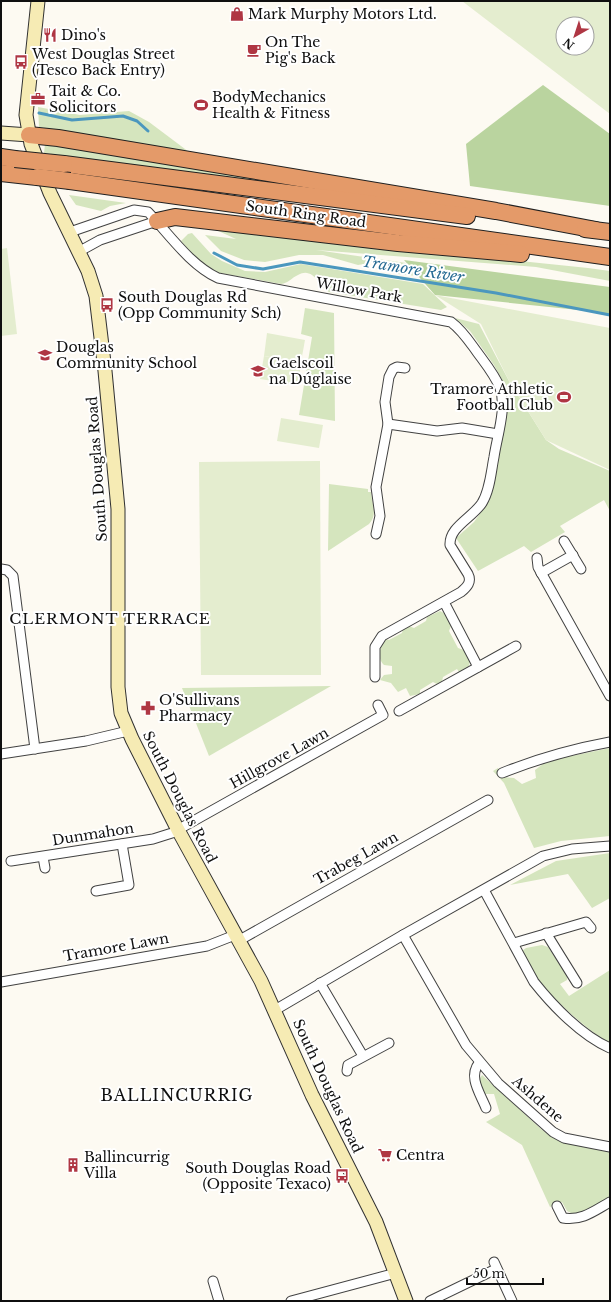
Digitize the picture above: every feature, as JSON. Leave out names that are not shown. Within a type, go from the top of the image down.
[{"type":"highway","points":[[29,135],[58,138],[496,211],[603,231]]},
{"type":"highway","name":"South Ring Road","points":[[8,158],[444,214],[603,231]]},
{"type":"highway","name":"South Ring Road","points":[[1,173],[70,181],[610,258]]},
{"type":"highway","points":[[1,180],[28,177]]},
{"type":"highway","points":[[157,221],[176,217],[302,233],[483,252],[610,258]]},
{"type":"main road","name":"South Douglas Road","points":[[38,1],[26,108],[29,135],[50,193],[80,251],[94,289],[107,388],[118,509],[118,693],[121,713],[128,731],[178,830],[275,1010],[312,1095],[376,1222],[406,1301]]},
{"type":"main road","points":[[1,133],[29,135]]},
{"type":"street","name":"Willow Park","points":[[70,232],[134,210],[148,212],[193,260],[206,272],[218,278],[452,322],[463,333],[484,360],[500,389],[502,406],[498,434],[485,497],[474,514],[453,531],[450,536],[450,545],[470,578],[465,589],[444,602]]},
{"type":"street","points":[[80,251],[100,240],[157,221]]},
{"type":"street","points":[[376,534],[380,516],[376,486],[388,424],[385,402],[389,377],[393,369],[397,367],[405,368]]},
{"type":"street","points":[[388,424],[436,431],[462,428],[498,434]]},
{"type":"street","points":[[564,541],[581,569]]},
{"type":"street","points":[[542,573],[573,555]]},
{"type":"street","points":[[537,558],[538,567],[610,696]]},
{"type":"street","points":[[2,569],[13,576],[35,749]]},
{"type":"street","points":[[375,677],[375,647],[382,636],[444,602],[478,667]]},
{"type":"street","points":[[399,711],[516,646]]},
{"type":"street","name":"Hillgrove Lawn","points":[[178,830],[383,715],[378,705]]},
{"type":"street","points":[[1,754],[86,741],[128,731]]},
{"type":"street","points":[[502,774],[540,758],[571,749],[610,742]]},
{"type":"street","name":"Trabeg Lawn","points":[[236,938],[488,800]]},
{"type":"street","name":"Dunmahon","points":[[11,861],[122,844],[153,838],[178,830]]},
{"type":"street","points":[[96,891],[129,885],[122,844]]},
{"type":"street","points":[[275,1010],[403,935],[543,856],[572,849],[610,846]]},
{"type":"street","points":[[42,857],[45,868]]},
{"type":"street","points":[[484,890],[534,982],[552,1003],[596,1040],[610,1048]]},
{"type":"street","points":[[514,943],[586,922],[591,928]]},
{"type":"street","points":[[546,933],[578,983]]},
{"type":"street","name":"Ashdene","points":[[403,935],[465,1044],[479,1063],[502,1087],[553,1132],[564,1138],[610,1147]]},
{"type":"street","name":"Tramore Lawn","points":[[1,982],[207,946],[236,938]]},
{"type":"street","points":[[320,983],[363,1056]]},
{"type":"street","points":[[347,1071],[348,1065],[389,1043]]},
{"type":"street","points":[[479,1063],[474,1072],[474,1078],[486,1108]]},
{"type":"street","points":[[557,1206],[563,1218],[578,1219],[610,1202]]},
{"type":"street","points":[[430,1301],[495,1265],[512,1301]]},
{"type":"street","points":[[290,1301],[321,1297],[396,1273]]},
{"type":"street","points":[[213,1281],[218,1301]]},
{"type":"green space","points":[[462,1],[610,1],[610,114]]},
{"type":"green space","points":[[543,85],[610,134],[610,206],[470,186],[466,144]]},
{"type":"green space","points":[[38,107],[80,115],[129,111],[149,122],[189,152],[39,127]]},
{"type":"green space","points":[[45,144],[399,200],[44,153]]},
{"type":"green space","points":[[69,195],[126,203],[110,206],[101,211],[76,205]]},
{"type":"green space","points":[[214,229],[588,268],[610,271],[610,281],[536,267],[316,250],[406,263],[418,276],[398,274],[386,263],[375,262],[358,265],[323,255],[299,255],[265,262],[244,260],[221,251],[205,235],[236,239]]},
{"type":"green space","points":[[192,233],[211,254],[222,261],[245,271],[265,272],[301,264],[423,284],[447,307],[441,310],[329,292],[312,275],[308,273],[298,275],[286,283],[281,284],[215,272],[196,258],[181,241],[188,234]]},
{"type":"green space","points":[[7,248],[17,334],[1,336],[1,249]]},
{"type":"green space","points":[[404,260],[610,287],[610,315],[588,311],[435,295]]},
{"type":"green space","name":"Tramore Athletic Football Club","points":[[435,295],[610,328],[610,470],[546,440],[509,381],[481,324]]},
{"type":"green space","points":[[305,308],[334,313],[335,421],[299,415],[312,337],[301,334]]},
{"type":"green space","points":[[455,318],[479,324],[509,381],[546,440],[559,449],[610,471],[610,511],[604,500],[560,526],[565,532],[531,552],[524,546],[478,571],[456,538],[474,522],[489,501],[494,482],[508,404],[506,387],[494,365],[470,331]]},
{"type":"green space","points":[[267,333],[305,340],[301,362],[264,356]]},
{"type":"green space","points":[[264,356],[301,363],[298,385],[260,379]]},
{"type":"green space","points":[[281,418],[323,425],[319,448],[277,441]]},
{"type":"green space","points":[[320,461],[321,675],[201,675],[199,462]]},
{"type":"green space","points":[[329,484],[368,489],[368,492],[371,492],[374,513],[372,521],[369,524],[328,551]]},
{"type":"green space","points":[[440,611],[444,613],[451,626],[449,631],[458,648],[464,650],[470,661],[469,666],[459,672],[457,669],[443,677],[442,681],[437,684],[433,682],[420,690],[420,694],[410,696],[406,688],[398,692],[391,683],[380,680],[384,675],[392,674],[392,666],[384,665],[380,659],[381,648],[386,639],[389,640],[402,633],[403,629],[409,626],[414,628],[426,621],[427,617]]},
{"type":"green space","points":[[331,686],[209,756],[182,688]]},
{"type":"green space","points":[[610,748],[610,836],[561,841],[534,848],[504,783],[493,771],[498,768],[503,777],[514,778],[522,784],[536,778],[535,770],[547,761]]},
{"type":"green space","points":[[610,853],[610,898],[592,908],[568,874],[510,885],[556,861]]},
{"type":"green space","points":[[542,945],[548,947],[567,976],[567,980],[560,984],[569,996],[610,970],[610,1043],[587,1028],[573,1016],[546,989],[535,975],[526,962],[522,951],[526,948]]},
{"type":"green space","points":[[482,1075],[541,1129],[555,1139],[610,1152],[610,1197],[583,1212],[573,1214],[567,1211],[562,1202],[550,1207],[522,1145],[486,1122],[500,1114],[494,1094],[484,1094],[479,1080]]},
{"type":"waterway","name":"Tramore River","points":[[39,113],[72,120],[123,116],[137,121],[148,131]]},
{"type":"waterway","name":"Tramore River","points":[[214,253],[237,265],[263,269],[300,262],[496,293],[610,315]]},
{"type":"place","name":"Mark Murphy Motors Ltd.","points":[[237,14]]},
{"type":"place","name":"Dino's","points":[[50,35]]},
{"type":"place","name":"On The Pig's Back","points":[[254,50]]},
{"type":"place","name":"West Douglas Street (Tesco Back Entry)","points":[[21,62]]},
{"type":"place","name":"Tait & Co. Solicitors","points":[[38,99]]},
{"type":"place","name":"BodyMechanics Health & Fitness","points":[[201,105]]},
{"type":"place","name":"South Douglas Rd (Opp Community Sch)","points":[[107,305]]},
{"type":"place","name":"Douglas Community School","points":[[45,355]]},
{"type":"place","name":"Gaelscoil na Dúglaise","points":[[258,371]]},
{"type":"place","name":"Tramore Athletic Football Club","points":[[564,397]]},
{"type":"place","name":"O'Sullivans Pharmacy","points":[[148,708]]},
{"type":"place","name":"Centra","points":[[385,1155]]},
{"type":"place","name":"Ballincurrig Villa","points":[[73,1165]]},
{"type":"place","name":"South Douglas Road (Opposite Texaco)","points":[[342,1176]]},
{"type":"district","name":"CLERMONT TERRACE","points":[[110,618]]},
{"type":"district","name":"BALLINCURRIG","points":[[177,1095]]}]
